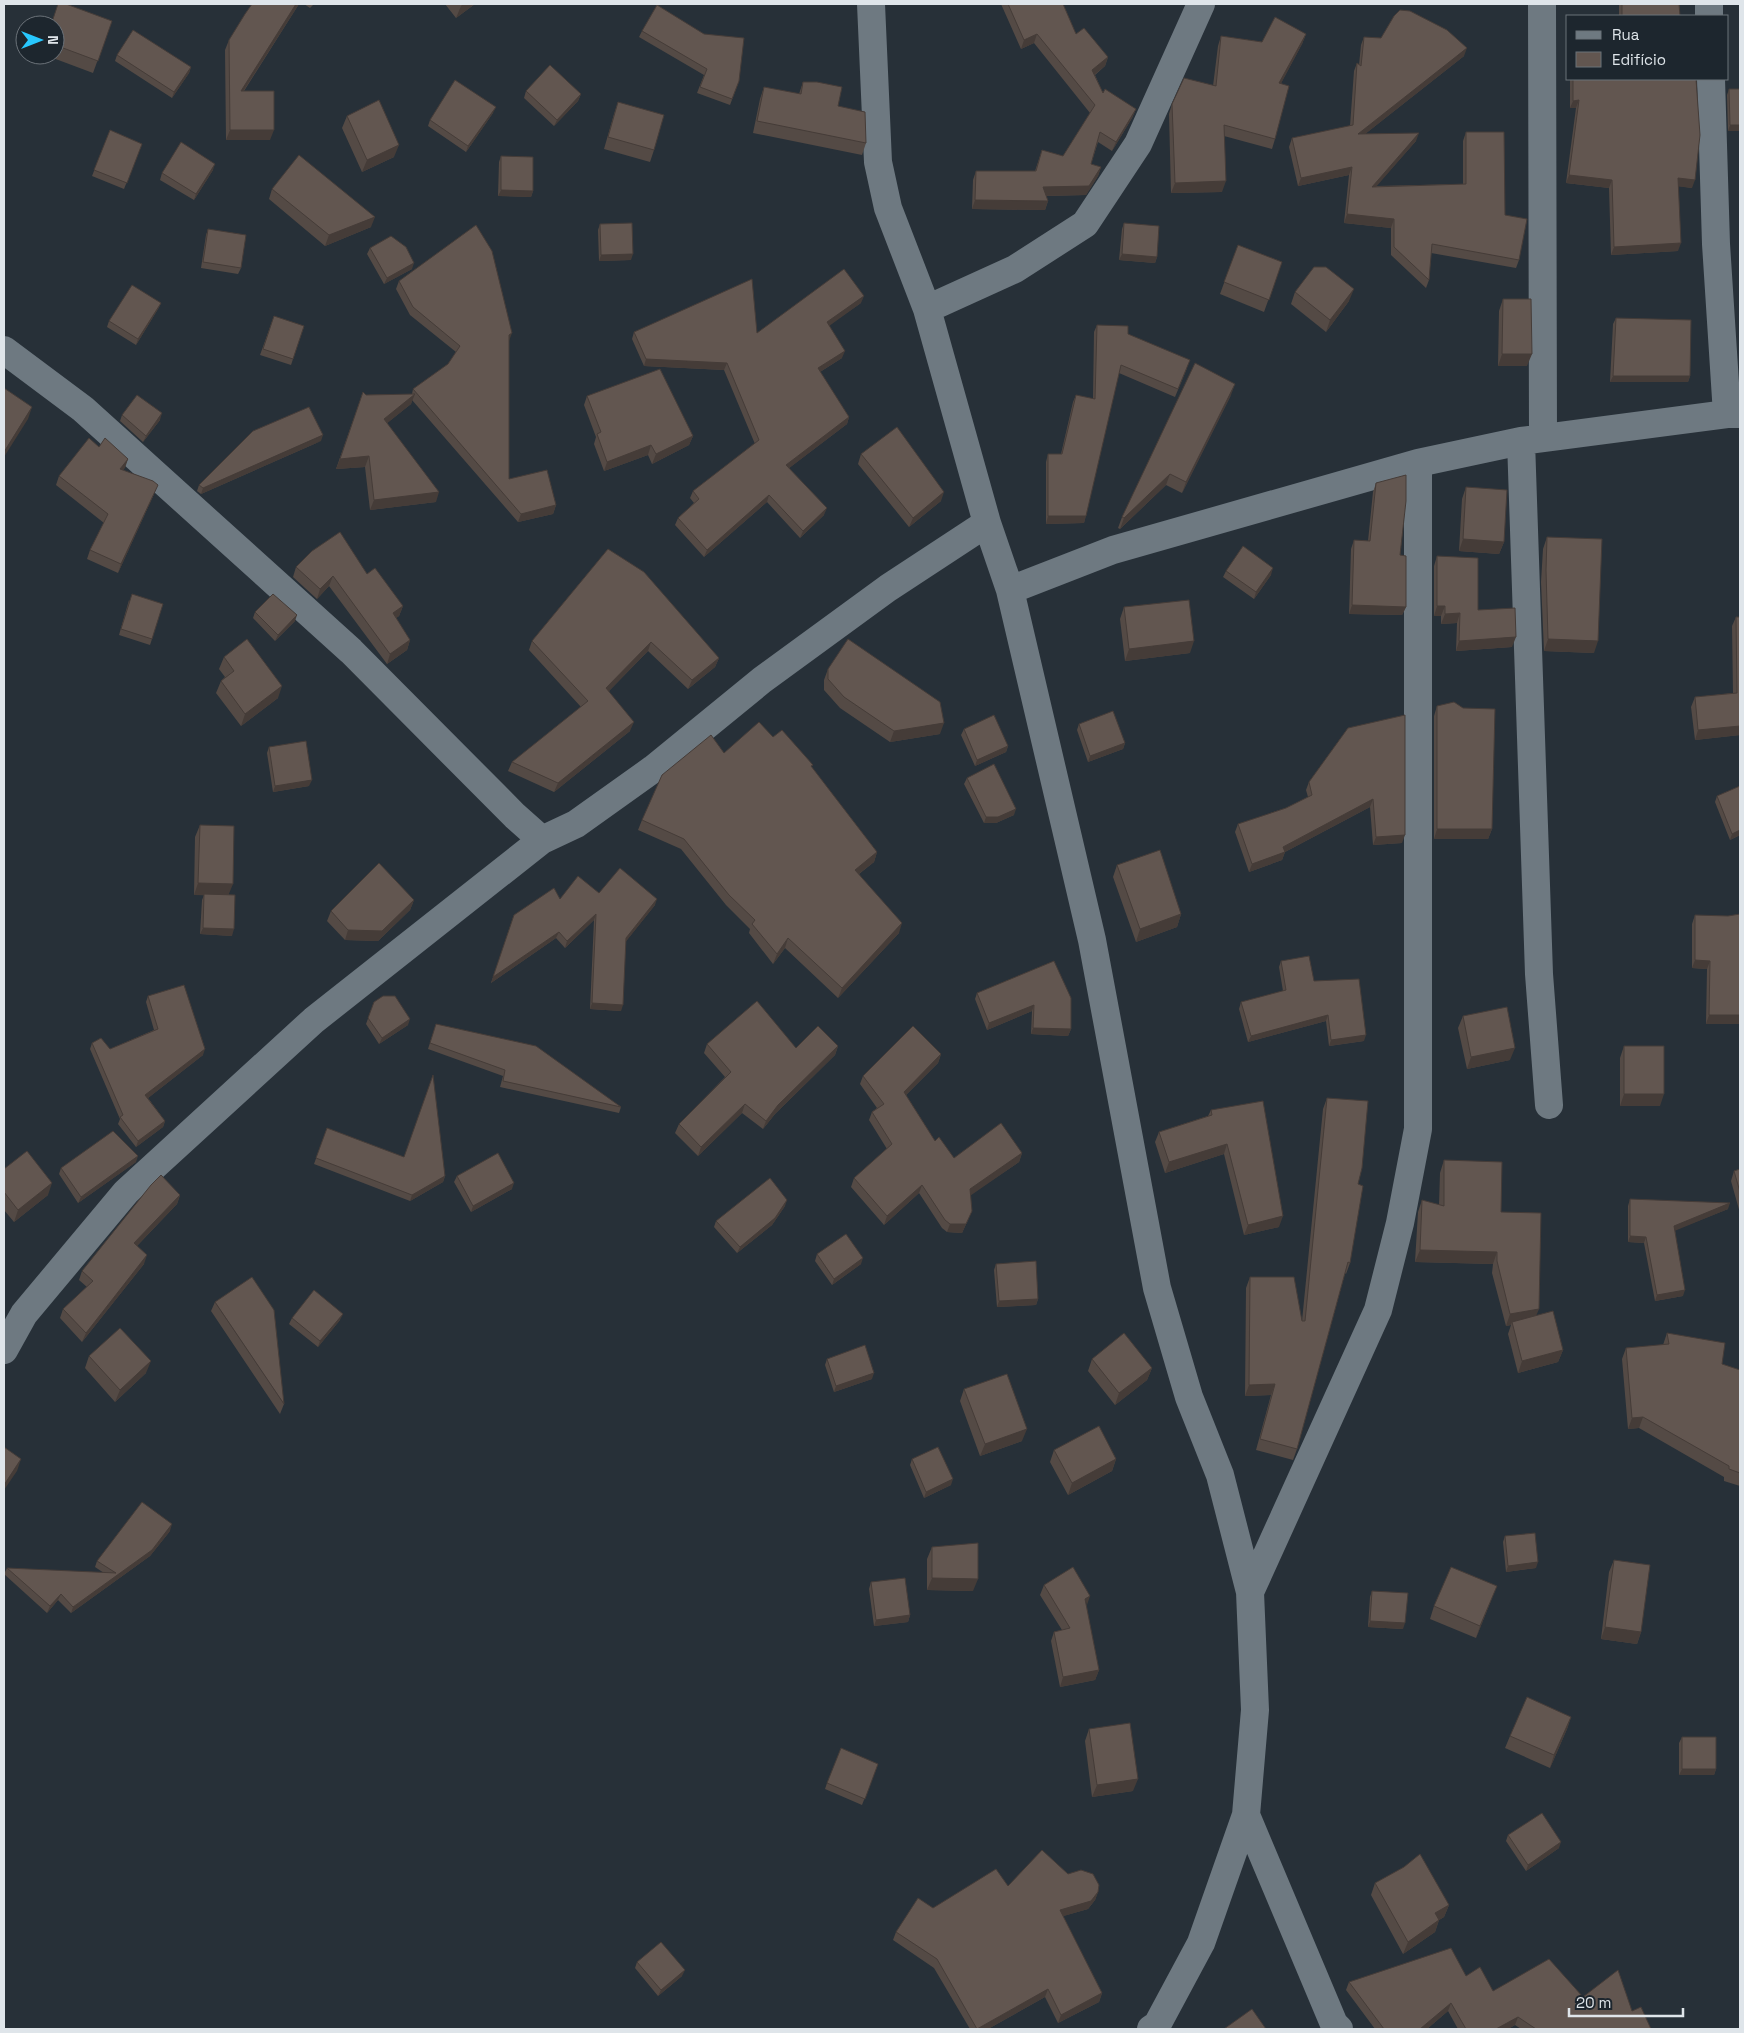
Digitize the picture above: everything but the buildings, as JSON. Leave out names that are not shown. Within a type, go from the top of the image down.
[{"type":"street","points":[[872,4],[878,162],[888,208],[927,309],[987,523],[1010,590],[1092,940],[1157,1288],[1189,1397],[1220,1475],[1250,1592],[1255,1710],[1246,1816],[1201,1943],[1157,2025],[1151,2029]]},
{"type":"street","points":[[927,309],[1015,269],[1085,224],[1138,144],[1201,4]]},
{"type":"street","points":[[1542,4],[1532,440],[1540,974],[1549,1105]]},
{"type":"street","points":[[1010,590],[1113,550],[1418,463],[1532,440],[1733,414],[1716,244],[1711,80]]},
{"type":"street","points":[[4,350],[83,409],[344,645],[515,816],[542,840]]},
{"type":"street","points":[[1250,1592],[1378,1310],[1400,1223],[1418,1130],[1418,463]]},
{"type":"street","points":[[4,1350],[24,1314],[126,1192],[314,1020],[542,840],[576,824],[653,769],[762,680],[888,588],[987,523]]},
{"type":"street","points":[[1246,1816],[1336,2028]]}]
